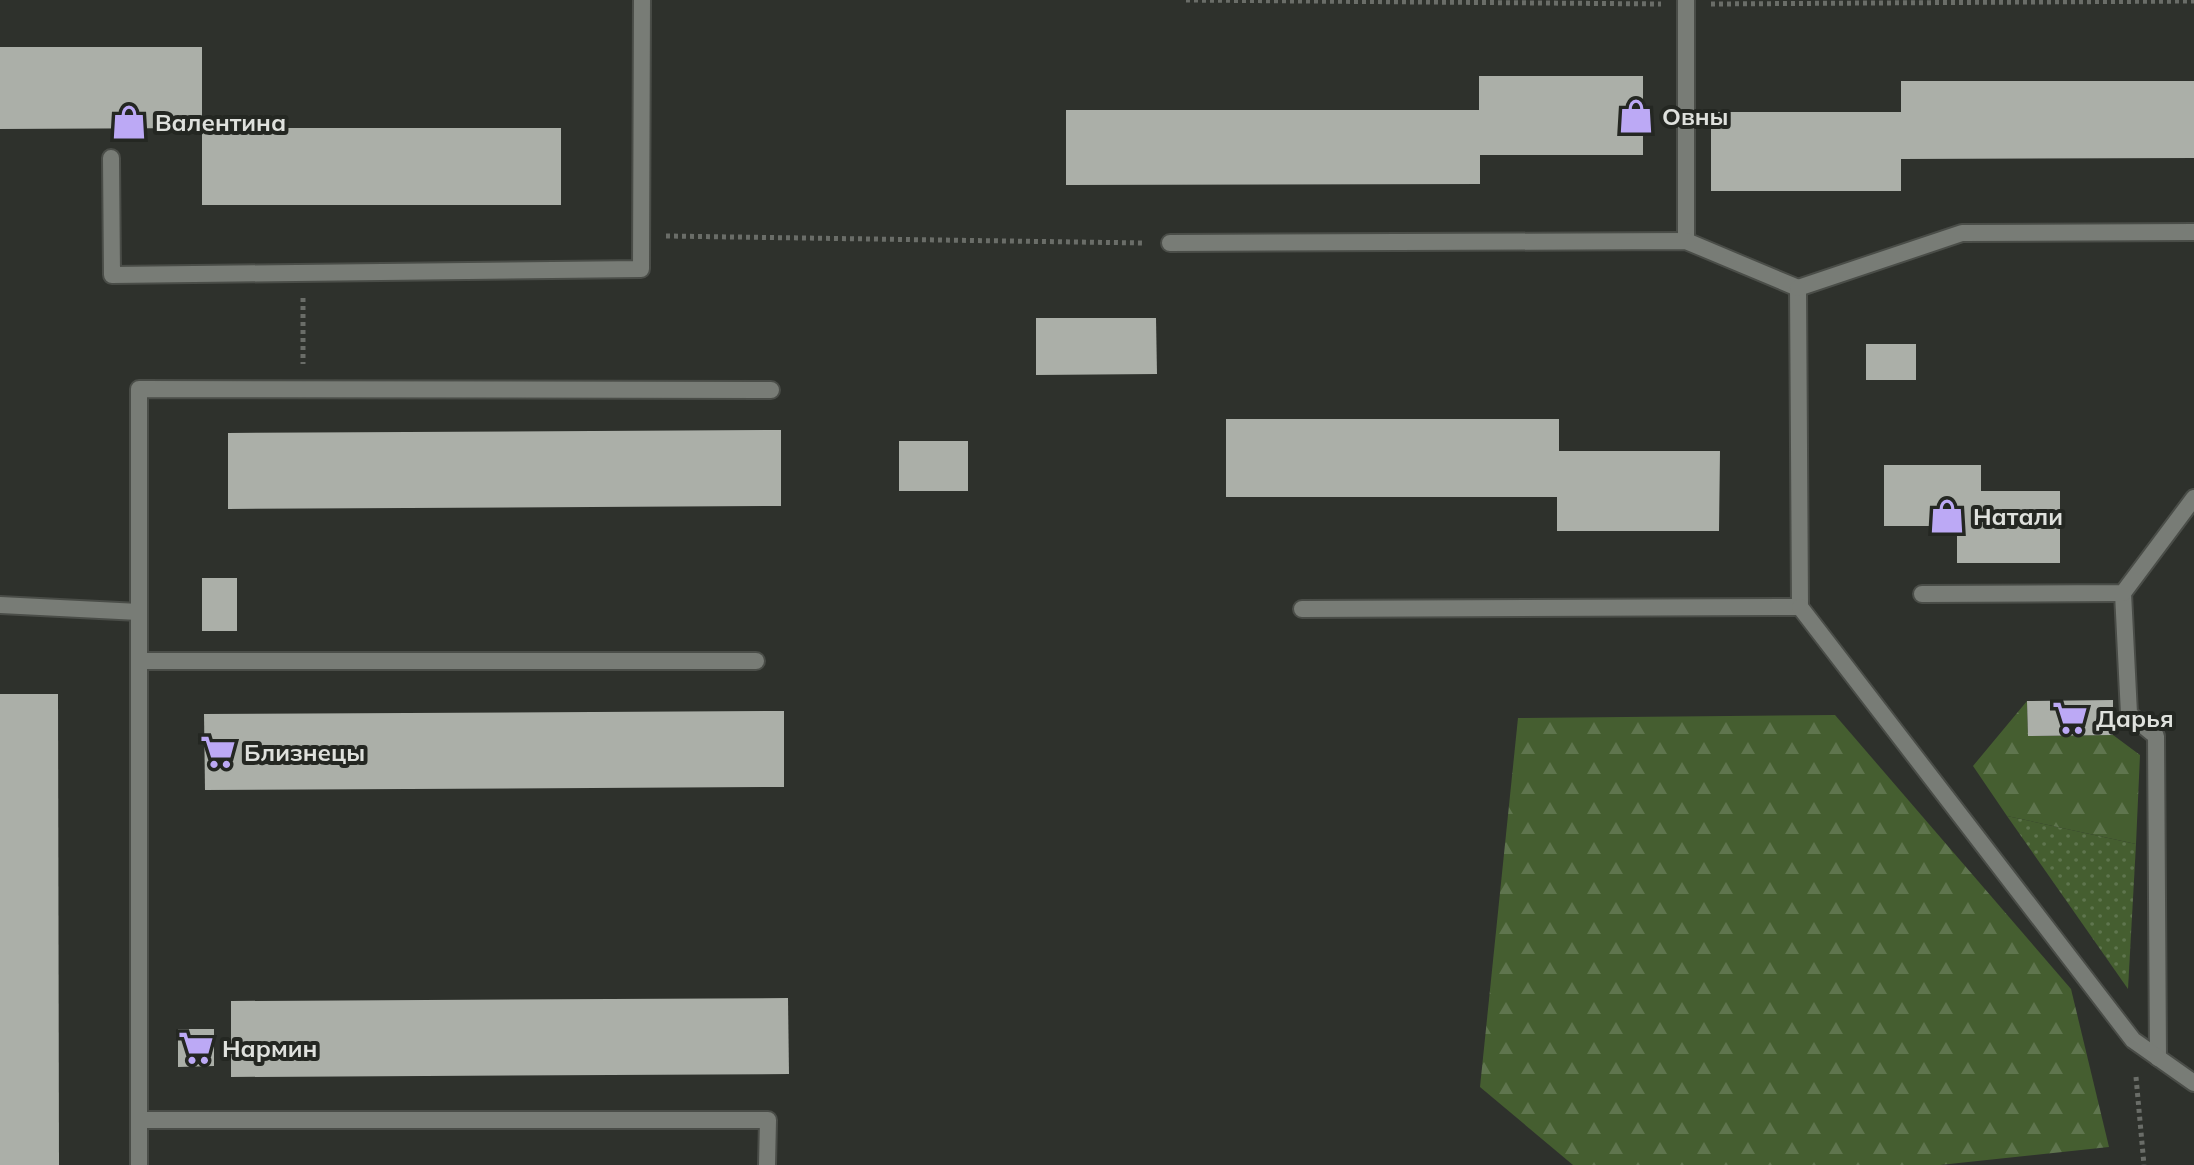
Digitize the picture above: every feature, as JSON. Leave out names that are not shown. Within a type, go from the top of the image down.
[{"type":"lane","points":[[111,158],[112,275],[641,269],[642,0]]},
{"type":"lane","points":[[1686,0],[1686,241]]},
{"type":"lane","points":[[1170,243],[1686,241],[1798,288],[1962,233],[2194,232]]},
{"type":"lane","points":[[1798,288],[1800,607],[2133,1040],[2194,1083]]},
{"type":"lane","points":[[139,1165],[139,389],[771,390]]},
{"type":"lane","points":[[2158,1058],[2156,736],[2129,714],[2123,593],[2194,498]]},
{"type":"lane","points":[[1922,594],[2123,593]]},
{"type":"lane","points":[[0,605],[139,612]]},
{"type":"lane","points":[[1302,609],[1800,607]]},
{"type":"lane","points":[[139,661],[756,661]]},
{"type":"lane","points":[[139,1120],[768,1120],[767,1165]]},
{"type":"path","points":[[641,236],[1170,243]]},
{"type":"path","points":[[303,273],[303,389]]},
{"type":"path","points":[[2133,1040],[2144,1165]]},
{"type":"green space","points":[[2027,701],[2028,736],[2113,735],[2140,755],[2136,844],[2007,816],[1973,766]]},
{"type":"green space","points":[[1835,715],[2071,989],[2109,1147],[1940,1165],[1573,1165],[1480,1087],[1518,718]]},
{"type":"green space","points":[[2007,816],[2136,844],[2128,989]]},
{"type":"building","points":[[0,47],[202,47],[202,128],[0,129]]},
{"type":"building","points":[[1479,76],[1643,76],[1643,155],[1480,155],[1480,184],[1066,185],[1066,110],[1479,110]]},
{"type":"building","points":[[1901,81],[2194,81],[2194,158],[1901,159],[1901,191],[1711,191],[1711,112],[1901,112]]},
{"type":"building","points":[[202,128],[561,128],[561,205],[202,205]]},
{"type":"building","points":[[1036,318],[1156,318],[1157,374],[1036,375]]},
{"type":"building","points":[[1866,344],[1916,344],[1916,380],[1866,380]]},
{"type":"building","points":[[1226,419],[1559,419],[1559,451],[1720,451],[1719,531],[1557,531],[1557,497],[1226,497]]},
{"type":"building","points":[[781,430],[781,506],[228,509],[228,433]]},
{"type":"building","points":[[899,441],[968,441],[968,491],[899,491]]},
{"type":"building","points":[[1884,465],[1981,465],[1981,491],[2060,491],[2060,563],[1957,563],[1957,526],[1884,526]]},
{"type":"building","points":[[202,578],[237,578],[237,631],[202,631]]},
{"type":"building","points":[[0,694],[58,694],[59,1165],[0,1165]]},
{"type":"building","name":"Дарья","points":[[2113,700],[2113,735],[2028,736],[2027,701]]},
{"type":"building","points":[[784,711],[784,787],[205,790],[204,714]]},
{"type":"building","points":[[788,998],[789,1074],[231,1077],[231,1001]]},
{"type":"building","name":"Нармин","points":[[178,1029],[214,1029],[214,1066],[178,1067]]},
{"type":"place","name":"Овны","points":[[1636,116]]},
{"type":"place","name":"Валентина","points":[[129,122]]},
{"type":"place","name":"Натали","points":[[1947,516]]},
{"type":"place","name":"Дарья","points":[[2070,718]]},
{"type":"place","name":"Близнецы","points":[[218,752]]},
{"type":"place","name":"Нармин","points":[[196,1048]]}]
